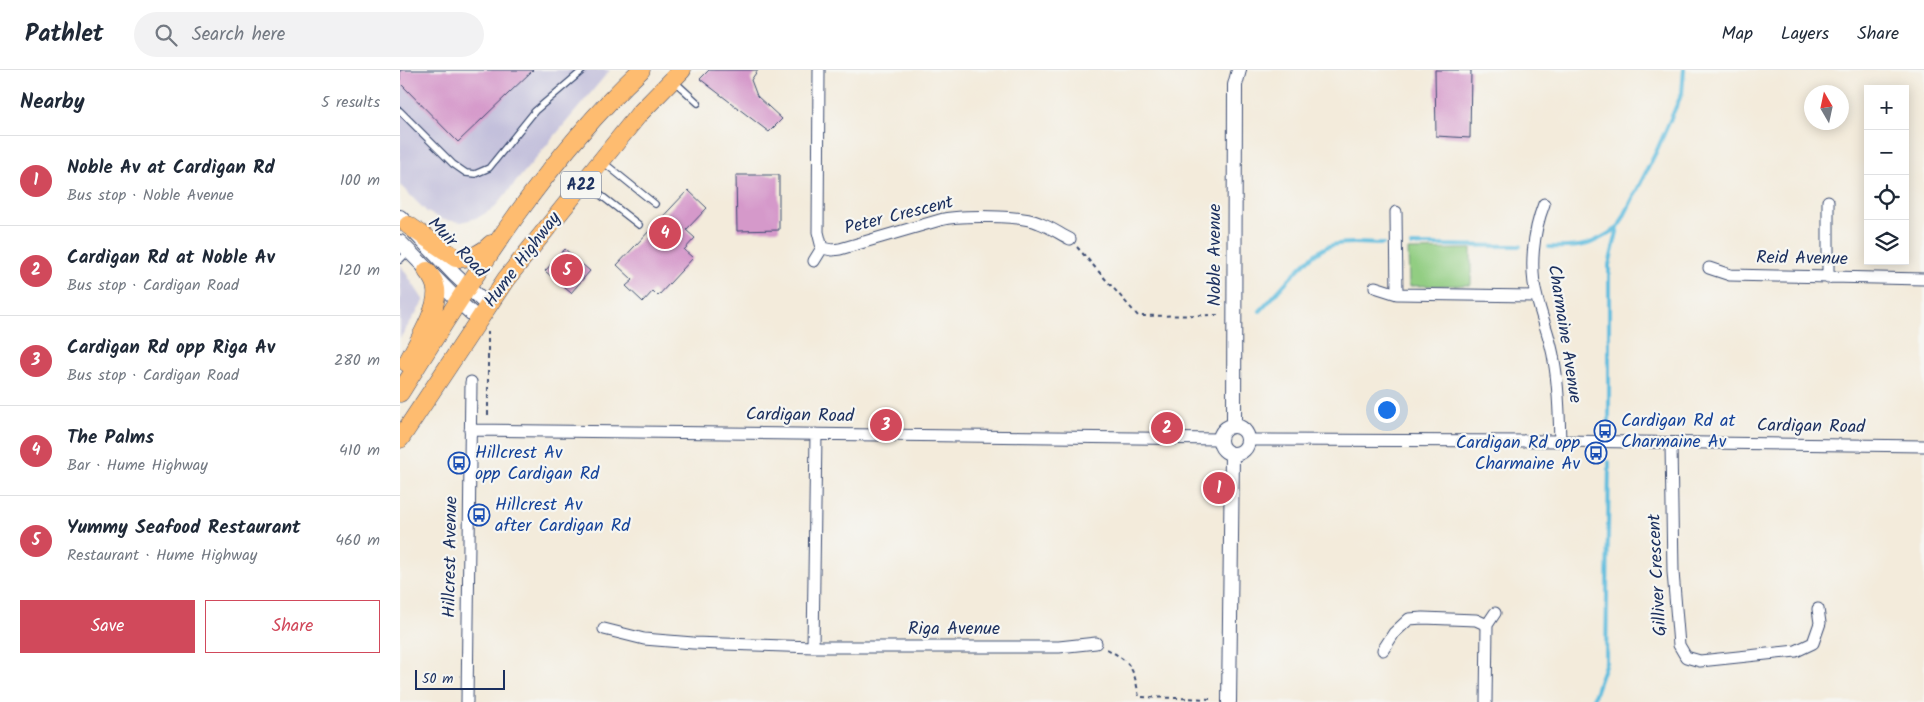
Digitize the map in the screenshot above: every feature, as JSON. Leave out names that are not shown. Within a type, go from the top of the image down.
[{"type":"highway","name":"Hume Highway","points":[[400,393],[462,294],[512,222],[563,155],[641,70]]},
{"type":"highway","name":"Hume Highway","points":[[400,439],[485,318],[506,278],[639,114],[677,75]]},
{"type":"highway","points":[[404,221],[450,255],[464,259],[476,256],[487,248],[512,222]]},
{"type":"highway","points":[[400,376],[422,334],[433,306],[436,291],[427,271]]},
{"type":"street","name":"Peter Crescent","points":[[819,70],[818,232],[822,248],[840,249],[940,220],[957,217],[1026,219],[1039,223],[1070,239]]},
{"type":"street","name":"Noble Avenue","points":[[1231,70],[1235,85]]},
{"type":"street","name":"Noble Avenue","points":[[1234,425],[1235,85],[1239,70]]},
{"type":"street","points":[[1828,201],[1828,278]]},
{"type":"street","name":"Charmaine Avenue","points":[[1544,204],[1538,218],[1533,274],[1536,296],[1548,332],[1554,360],[1558,386],[1560,441]]},
{"type":"street","points":[[1396,212],[1397,294]]},
{"type":"street","name":"Muir Road","points":[[404,221],[462,294],[485,318]]},
{"type":"street","points":[[814,261],[822,248]]},
{"type":"street","name":"Muir Road","points":[[403,251],[427,271],[462,294]]},
{"type":"street","name":"Reid Avenue","points":[[1710,268],[1730,275],[1924,279]]},
{"type":"street","points":[[1375,286],[1397,294],[1536,296]]},
{"type":"street","name":"Hillcrest Avenue","points":[[467,702],[471,382]]},
{"type":"street","points":[[1234,425],[1244,430],[1248,440],[1243,451],[1232,454],[1222,449],[1219,438],[1224,429],[1234,425]]},
{"type":"street","name":"Cardigan Road","points":[[470,430],[1219,438]]},
{"type":"street","points":[[813,647],[816,434]]},
{"type":"street","name":"Cardigan Road","points":[[1248,440],[1560,441],[1924,446]]},
{"type":"street","name":"Gilliver Crescent","points":[[1671,444],[1673,572],[1679,645],[1686,658],[1700,661],[1796,651],[1813,642],[1820,624],[1818,609]]},
{"type":"street","points":[[1229,702],[1232,454]]},
{"type":"street","points":[[1486,702],[1487,625],[1495,613]]},
{"type":"street","points":[[1383,650],[1394,633],[1409,619],[1476,620],[1487,625]]},
{"type":"street","name":"Riga Avenue","points":[[604,629],[644,639],[664,641],[813,647],[1059,647],[1096,643]]},
{"type":"lane","points":[[400,111],[453,164],[466,173],[475,174],[489,168],[536,111],[583,70]]},
{"type":"lane","points":[[677,75],[698,103]]},
{"type":"lane","points":[[601,161],[655,204]]},
{"type":"lane","points":[[584,182],[638,225]]},
{"type":"path","points":[[1070,239],[1138,316],[1218,314]]},
{"type":"path","points":[[485,318],[488,415]]},
{"type":"path","points":[[1096,643],[1124,658],[1135,674],[1139,696],[1214,699]]},
{"type":"shaded area","points":[[400,70],[610,70],[494,208],[479,217],[462,222],[444,220],[427,212],[400,185]]},
{"type":"shaded area","points":[[400,264],[424,301],[400,338]]},
{"type":"green space","points":[[1471,249],[1471,285],[1409,286],[1408,250]]},
{"type":"building","points":[[400,70],[533,70],[458,142],[400,83]]},
{"type":"building","points":[[709,70],[758,70],[751,80],[757,96],[782,119],[769,132],[700,79]]},
{"type":"building","points":[[1435,70],[1471,70],[1470,138],[1436,136]]},
{"type":"building","points":[[736,175],[779,175],[779,230],[737,231]]},
{"type":"building","points":[[688,190],[707,208],[686,230],[695,238],[684,250],[693,258],[658,296],[653,291],[643,302],[626,286],[633,280],[617,265]]},
{"type":"building","points":[[565,249],[590,271],[571,293],[545,271]]},
{"type":"waterway","points":[[1609,425],[1609,265],[1618,228],[1656,152],[1682,93],[1684,70]]},
{"type":"waterway","points":[[1549,247],[1585,245],[1600,239],[1618,228]]},
{"type":"waterway","points":[[1260,311],[1305,263],[1324,248],[1345,243],[1383,244]]},
{"type":"waterway","points":[[1411,245],[1520,246]]},
{"type":"waterway","points":[[1592,702],[1606,662],[1609,462]]},
{"type":"place","name":"The Palms","points":[[665,233]]},
{"type":"place","name":"Yummy Seafood Restaurant","points":[[567,270]]},
{"type":"place","name":"Cardigan Rd opp Riga Av","points":[[886,425]]},
{"type":"place","name":"Cardigan Rd at Noble Av","points":[[1167,428]]},
{"type":"place","name":"Cardigan Rd at Charmaine Av","points":[[1605,431]]},
{"type":"place","name":"Cardigan Rd opp Charmaine Av","points":[[1596,453]]},
{"type":"place","name":"Hillcrest Av opp Cardigan Rd","points":[[459,463]]},
{"type":"place","name":"Noble Av at Cardigan Rd","points":[[1219,488]]},
{"type":"place","name":"Hillcrest Av after Cardigan Rd","points":[[479,515]]}]
